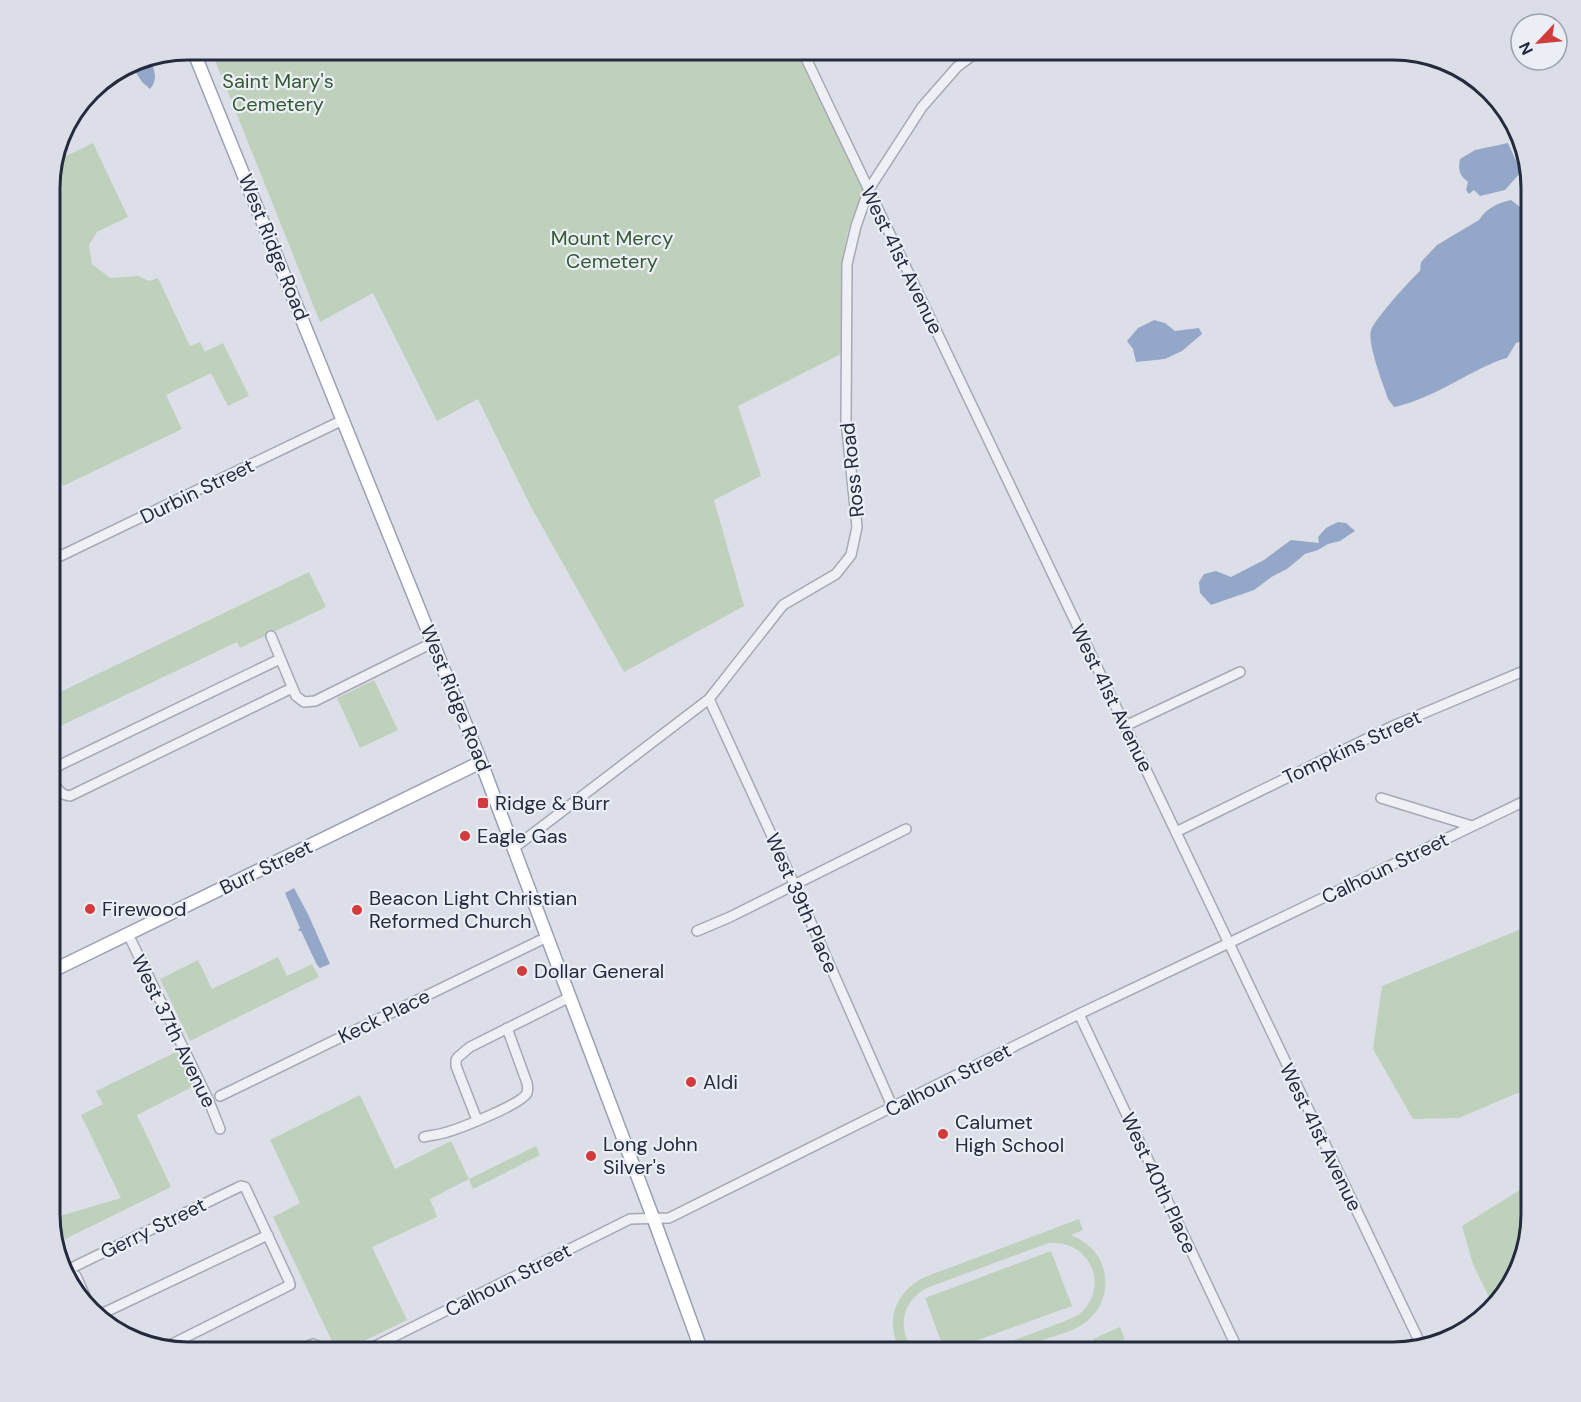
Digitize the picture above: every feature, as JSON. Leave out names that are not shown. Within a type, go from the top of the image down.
[{"type":"main road","name":"West Ridge Road","points":[[197,60],[481,762],[698,1342]]},
{"type":"main road","name":"Burr Street","points":[[60,967],[481,762]]},
{"type":"street","name":"West 41st Avenue","points":[[807,60],[1419,1340]]},
{"type":"street","name":"Ross Road","points":[[514,848],[709,699],[783,605],[836,574],[851,555],[857,527],[846,421],[847,264],[868,189],[922,107],[957,66],[966,60]]},
{"type":"street","name":"Durbin Street","points":[[60,556],[343,420]]},
{"type":"street","points":[[271,636],[292,688],[301,700],[309,702],[434,642]]},
{"type":"street","points":[[60,765],[280,659]]},
{"type":"street","points":[[1125,726],[1239,672]]},
{"type":"street","name":"Tompkins Street","points":[[1176,832],[1393,726],[1521,672]]},
{"type":"street","points":[[60,791],[70,796],[292,688]]},
{"type":"street","name":"West 39th Place","points":[[709,699],[893,1108]]},
{"type":"street","points":[[1381,798],[1472,826]]},
{"type":"street","name":"Calhoun Street","points":[[385,1342],[630,1219],[669,1218],[1079,1014],[1521,803]]},
{"type":"street","points":[[697,931],[730,917],[906,829]]},
{"type":"street","name":"West 37th Avenue","points":[[128,934],[208,1099],[220,1129]]},
{"type":"street","name":"Keck Place","points":[[220,1096],[547,937]]},
{"type":"street","points":[[477,1120],[457,1070],[458,1057],[470,1047],[570,997]]},
{"type":"street","name":"West 40th Place","points":[[1079,1014],[1234,1342]]},
{"type":"street","points":[[424,1137],[450,1132],[517,1102],[527,1092],[527,1083],[507,1028]]},
{"type":"street","name":"Gerry Street","points":[[73,1270],[241,1186],[244,1186],[268,1235]]},
{"type":"street","points":[[106,1312],[268,1235],[290,1284],[177,1341]]},
{"type":"green space","name":"Mount Mercy Cemetery","points":[[215,60],[804,60],[865,191],[847,235],[844,249],[841,354],[738,406],[761,476],[714,500],[744,606],[624,672],[530,505],[478,399],[437,421],[373,293],[320,322]]},
{"type":"green space","points":[[93,143],[128,217],[97,232],[89,245],[92,264],[110,278],[138,276],[149,281],[158,278],[190,346],[200,342],[205,352],[223,343],[249,396],[228,406],[211,373],[166,395],[182,429],[63,486],[60,480],[60,180],[64,157]]},
{"type":"green space","points":[[309,572],[326,607],[240,648],[237,642],[60,726],[60,692]]},
{"type":"green space","points":[[374,680],[398,730],[360,748],[337,698]]},
{"type":"green space","points":[[1521,929],[1521,1092],[1459,1118],[1413,1119],[1373,1049],[1382,986]]},
{"type":"green space","points":[[278,957],[287,976],[312,964],[319,977],[190,1041],[160,979],[198,960],[212,989]]},
{"type":"green space","points":[[178,1051],[194,1086],[137,1115],[171,1187],[62,1240],[60,1216],[121,1198],[81,1115],[103,1104],[96,1091]]},
{"type":"green space","points":[[360,1095],[395,1169],[451,1141],[469,1179],[430,1199],[437,1217],[372,1247],[407,1320],[362,1342],[332,1342],[273,1217],[300,1203],[270,1140]]},
{"type":"green space","points":[[536,1146],[540,1155],[473,1189],[469,1179]]},
{"type":"green space","points":[[1521,1189],[1521,1222],[1517,1247],[1508,1271],[1489,1298],[1473,1264],[1462,1226]]},
{"type":"green space","points":[[1079,1219],[1083,1230],[1071,1235],[1082,1241],[1096,1254],[1104,1271],[1105,1287],[1098,1309],[1080,1326],[1040,1342],[1008,1342],[1078,1315],[1092,1297],[1095,1283],[1088,1261],[1071,1246],[1049,1243],[920,1292],[907,1307],[904,1325],[908,1342],[897,1342],[893,1330],[895,1309],[906,1291],[925,1277]]},
{"type":"green space","points":[[1051,1251],[1072,1306],[973,1342],[941,1342],[925,1298]]},
{"type":"green space","points":[[1120,1327],[1125,1339],[1118,1342],[1094,1342],[1093,1339]]},
{"type":"water","points":[[152,65],[155,78],[153,85],[150,89],[135,71]]},
{"type":"water","points":[[1508,143],[1520,173],[1505,190],[1480,196],[1474,190],[1469,194],[1466,190],[1468,182],[1460,172],[1459,166],[1460,159],[1475,150]]},
{"type":"water","points":[[1511,200],[1521,210],[1521,341],[1516,343],[1507,358],[1485,366],[1424,397],[1394,407],[1388,399],[1373,354],[1371,330],[1393,300],[1420,271],[1421,262],[1437,245],[1479,220],[1485,212]]},
{"type":"water","points":[[1154,320],[1165,323],[1175,331],[1199,328],[1202,334],[1182,351],[1165,359],[1136,362],[1133,349],[1127,341],[1138,328]]},
{"type":"water","points":[[1338,522],[1346,523],[1355,531],[1340,541],[1305,554],[1287,569],[1254,590],[1211,605],[1200,593],[1199,582],[1204,574],[1216,571],[1231,577],[1264,560],[1291,540],[1319,543],[1318,537],[1326,528]]},
{"type":"water","points":[[294,888],[330,964],[320,968],[301,931],[298,930],[300,928],[285,893]]},
{"type":"place","name":"Ridge & Burr","points":[[483,803]]},
{"type":"place","name":"Eagle Gas","points":[[465,836]]},
{"type":"place","name":"Firewood","points":[[90,909]]},
{"type":"place","name":"Beacon Light Christian Reformed Church","points":[[357,910]]},
{"type":"place","name":"Dollar General","points":[[522,971]]},
{"type":"place","name":"Aldi","points":[[691,1082]]},
{"type":"place","name":"Calumet High School","points":[[943,1134]]},
{"type":"place","name":"Long John Silver's","points":[[591,1156]]},
{"type":"park label","name":"Saint Mary's Cemetery","points":[[278,92]]}]
